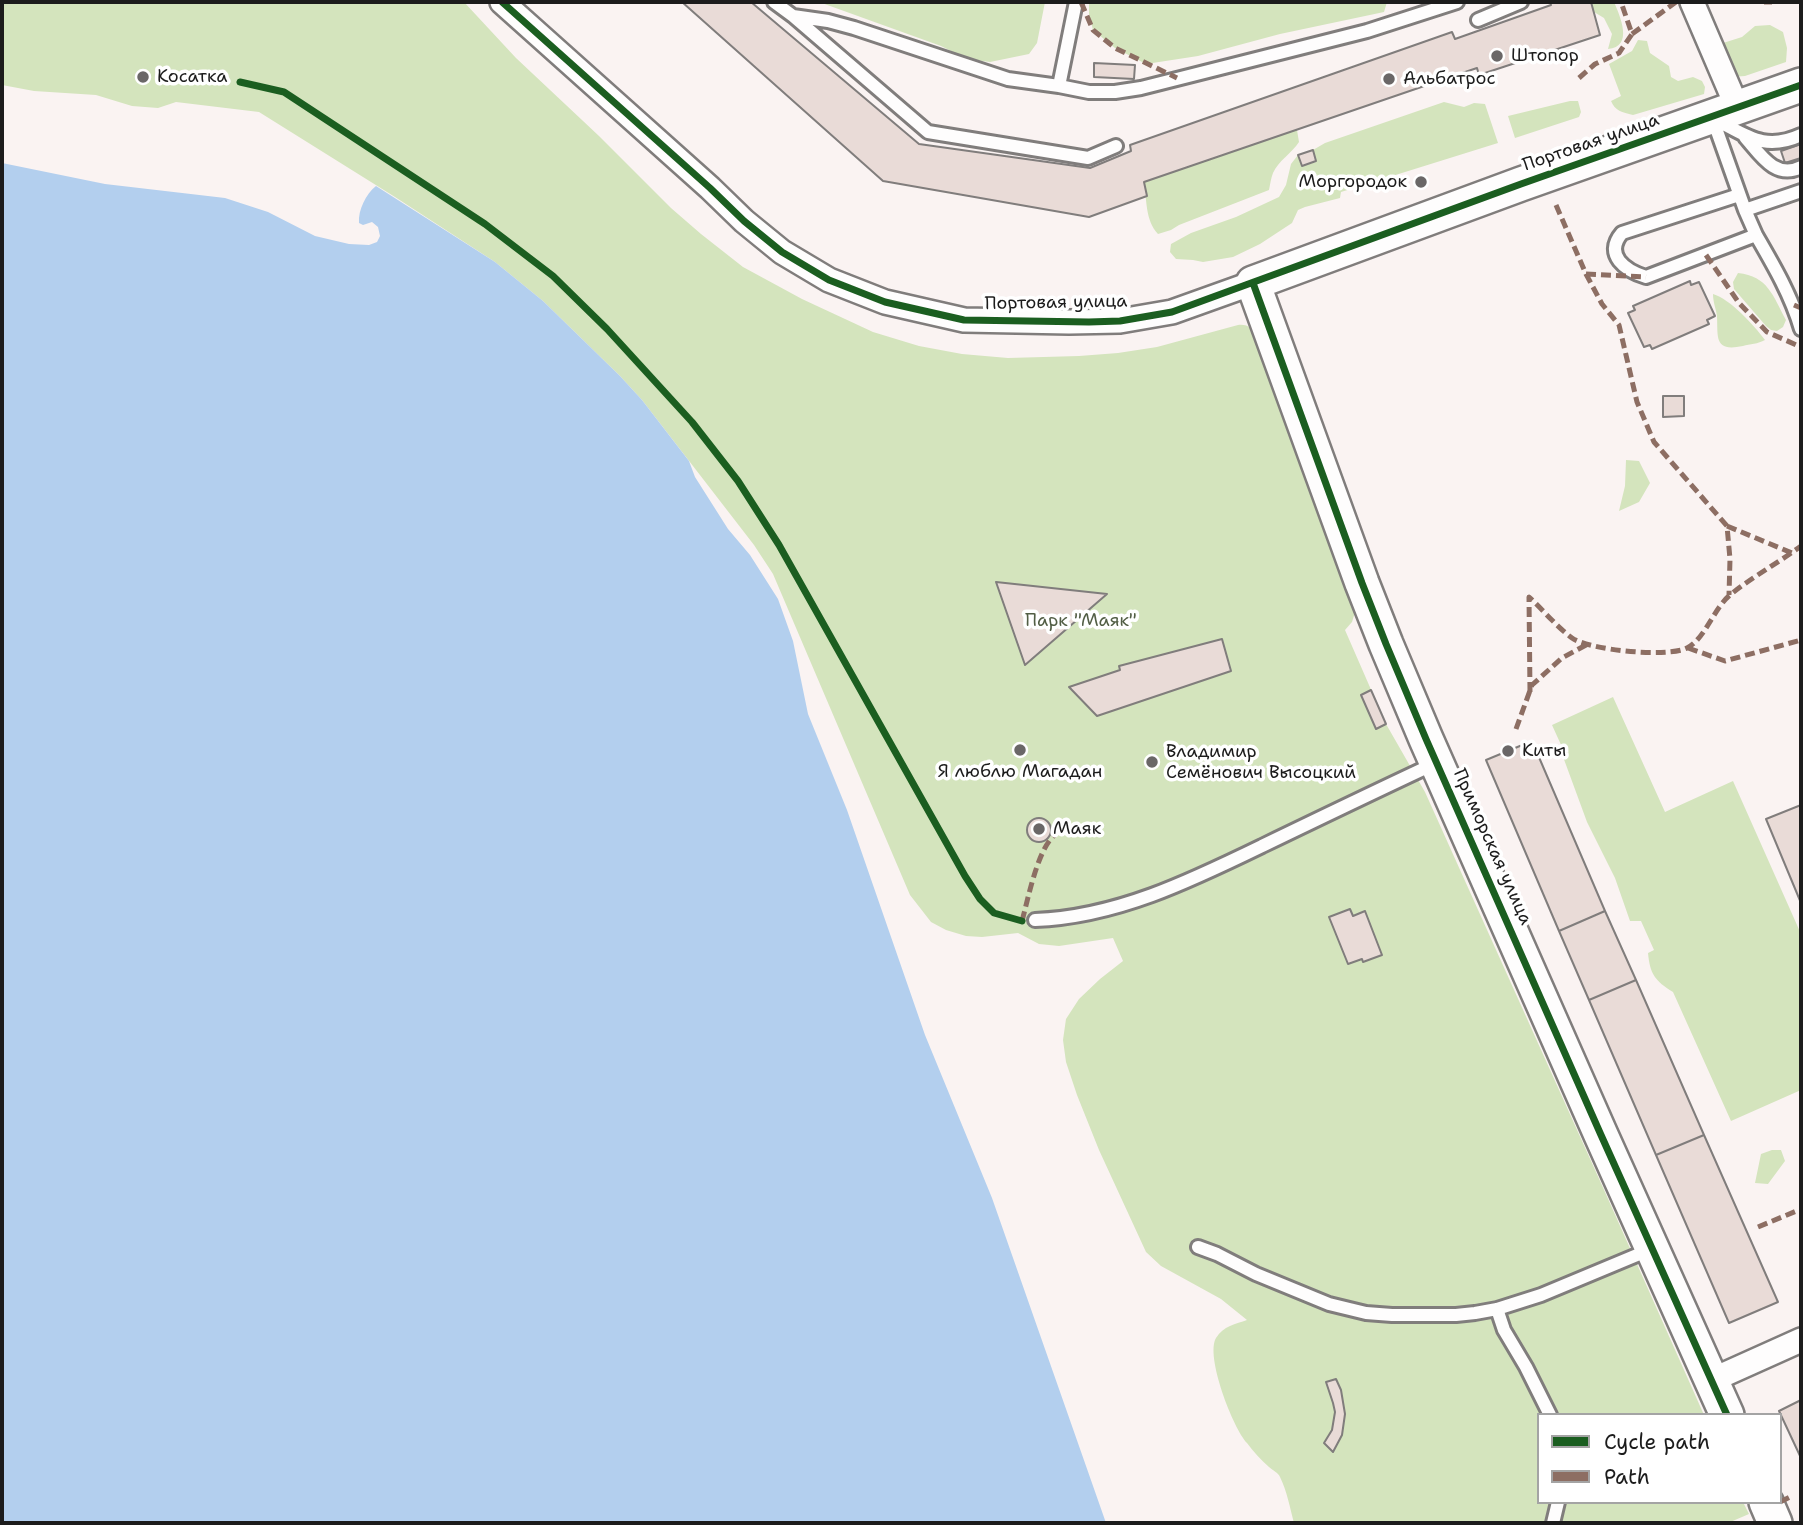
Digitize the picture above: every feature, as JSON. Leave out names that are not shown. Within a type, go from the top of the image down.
[{"type":"street","name":"Портовая улица","points":[[502,2],[744,221],[782,252],[829,279],[885,302],[964,320],[1069,323],[1120,321],[1172,312],[1521,184],[1730,119],[1801,85]]},
{"type":"street","points":[[1692,2],[1730,119]]},
{"type":"street","name":"Приморская улица","points":[[1253,283],[1362,583],[1437,763],[1726,1413]]},
{"type":"street","points":[[1712,1380],[1801,1340]]},
{"type":"street","points":[[1767,1504],[1775,1523]]},
{"type":"lane","points":[[774,2],[928,132],[1088,158],[1116,146]]},
{"type":"lane","points":[[1059,86],[1076,2]]},
{"type":"lane","points":[[793,16],[854,28],[1008,79],[1089,92],[1115,92],[1141,88],[1367,31],[1457,2]]},
{"type":"lane","points":[[1478,20],[1521,2]]},
{"type":"lane","points":[[1730,119],[1762,142],[1787,141],[1801,135]]},
{"type":"lane","points":[[1730,119],[1765,161],[1781,171],[1801,167]]},
{"type":"lane","points":[[1730,119],[1739,195],[1756,236],[1784,282],[1801,329]]},
{"type":"lane","points":[[1745,210],[1801,191]]},
{"type":"lane","points":[[1739,195],[1622,233],[1615,246],[1618,259],[1633,273],[1646,277],[1756,236]]},
{"type":"lane","points":[[1035,920],[1060,919],[1143,899],[1244,855],[1437,763]]},
{"type":"lane","points":[[1198,1247],[1329,1304],[1366,1313],[1392,1315],[1456,1315],[1497,1309],[1541,1295],[1653,1248]]},
{"type":"lane","points":[[1497,1309],[1504,1330],[1549,1413]]},
{"type":"lane","points":[[1553,1523],[1558,1504]]},
{"type":"green space","name":"Парк \"Маяк\"","points":[[2,2],[464,2],[516,58],[701,234],[743,267],[802,299],[873,332],[919,346],[962,354],[1008,358],[1118,353],[1157,347],[1238,325],[1250,328],[1258,337],[1356,609],[1352,622],[1345,630],[1386,724],[1425,792],[1703,1413],[1537,1413],[1537,1504],[1744,1504],[1749,1514],[1728,1523],[1294,1523],[1279,1475],[1241,1435],[1217,1375],[1214,1360],[1216,1338],[1226,1328],[1247,1320],[1221,1299],[1161,1266],[1146,1252],[1099,1150],[1066,1062],[1063,1040],[1066,1019],[1079,999],[1123,961],[1113,938],[1059,946],[1039,944],[1018,933],[966,936],[931,922],[910,895],[773,574],[754,545],[642,400],[543,301],[495,262],[259,112],[176,102],[158,108],[132,106],[96,95],[34,91],[2,85]]},
{"type":"green space","points":[[819,2],[1045,2],[1037,43],[1029,54],[990,62],[967,59],[941,46]]},
{"type":"green space","points":[[1089,2],[1387,2],[1384,12],[1280,34],[1198,56],[1146,64],[1115,48],[1093,30]]},
{"type":"green space","points":[[1591,2],[1614,2],[1623,30],[1621,43],[1616,47],[1608,49],[1612,34],[1604,18],[1594,12]]},
{"type":"green space","points":[[1770,25],[1783,32],[1787,48],[1786,62],[1745,76],[1731,77],[1720,44],[1742,37],[1755,26]]},
{"type":"green space","points":[[1638,40],[1647,41],[1650,53],[1669,66],[1671,77],[1678,81],[1693,77],[1702,81],[1704,94],[1633,115],[1617,109],[1611,101],[1621,96],[1609,64],[1632,51]]},
{"type":"green space","points":[[1578,101],[1581,112],[1579,117],[1515,138],[1508,116]]},
{"type":"green space","points":[[1444,102],[1464,107],[1474,103],[1485,104],[1498,143],[1341,192],[1340,198],[1298,210],[1292,223],[1260,244],[1233,257],[1203,262],[1176,259],[1170,252],[1171,244],[1191,233],[1236,217],[1279,197],[1286,185],[1291,164],[1298,155],[1302,166],[1316,162],[1313,150],[1325,143]]},
{"type":"green space","points":[[1297,130],[1299,142],[1275,169],[1269,190],[1158,234],[1147,210],[1144,182]]},
{"type":"green space","points":[[1738,273],[1756,278],[1773,295],[1786,320],[1783,327],[1777,331],[1771,330],[1734,289],[1733,282]]},
{"type":"green space","points":[[1713,294],[1734,307],[1765,340],[1734,347],[1722,345],[1718,337]]},
{"type":"green space","points":[[1626,460],[1639,461],[1650,483],[1639,502],[1619,511],[1625,486]]},
{"type":"green space","points":[[1613,697],[1665,812],[1733,781],[1801,934],[1801,1090],[1731,1121],[1673,992],[1652,972],[1648,953],[1654,950],[1641,921],[1630,921],[1615,878],[1587,822],[1552,725]]},
{"type":"green space","points":[[1781,1150],[1785,1161],[1768,1184],[1755,1183],[1761,1154]]},
{"type":"water","points":[[2,163],[105,184],[225,198],[268,212],[315,236],[349,244],[369,245],[377,242],[380,236],[378,227],[372,222],[363,225],[359,223],[363,203],[376,186],[495,262],[543,301],[642,400],[689,461],[695,477],[728,529],[750,555],[778,599],[793,641],[808,714],[847,810],[925,1035],[992,1198],[1106,1523],[2,1523]]},
{"type":"building","points":[[682,2],[751,2],[919,144],[1090,168],[1131,151],[1130,145],[1452,32],[1455,39],[1551,5],[1550,2],[1591,2],[1600,35],[1479,75],[1477,68],[1144,182],[1147,196],[1089,217],[883,181]]},
{"type":"building","points":[[1094,63],[1135,65],[1134,79],[1094,77]]},
{"type":"building","points":[[1801,144],[1801,158],[1785,163],[1781,151]]},
{"type":"building","points":[[1313,150],[1316,161],[1302,166],[1298,155]]},
{"type":"building","points":[[1690,281],[1691,285],[1699,282],[1715,316],[1707,320],[1709,324],[1652,349],[1650,345],[1644,347],[1628,313],[1635,310],[1633,306]]},
{"type":"building","points":[[1663,396],[1684,396],[1684,416],[1663,417]]},
{"type":"building","points":[[996,582],[1107,594],[1025,665]]},
{"type":"building","points":[[1222,639],[1231,671],[1097,716],[1069,687],[1120,670],[1119,666]]},
{"type":"building","points":[[1371,690],[1386,724],[1376,729],[1361,695]]},
{"type":"building","points":[[1532,741],[1605,911],[1559,931],[1486,760]]},
{"type":"building","points":[[1801,805],[1801,903],[1766,819]]},
{"type":"building","name":"Маяк","points":[[1039,818],[1050,825],[1051,830],[1044,841],[1039,842],[1028,835],[1027,830],[1034,819]]},
{"type":"building","points":[[1350,909],[1353,916],[1365,911],[1382,955],[1348,964],[1329,917]]},
{"type":"building","points":[[1605,911],[1636,980],[1589,1000],[1559,931]]},
{"type":"building","points":[[1636,980],[1704,1135],[1656,1155],[1589,1000]]},
{"type":"building","points":[[1704,1135],[1778,1302],[1729,1323],[1656,1155]]},
{"type":"building","points":[[1336,1379],[1341,1390],[1345,1414],[1342,1435],[1333,1452],[1324,1443],[1332,1430],[1335,1412],[1326,1382]]},
{"type":"building","points":[[1801,1400],[1801,1458],[1782,1413],[1779,1411]]},
{"type":"marked path","points":[[1081,2],[1093,30],[1115,48],[1177,78]]},
{"type":"marked path","points":[[1579,78],[1595,64],[1619,53],[1632,34],[1621,2]]},
{"type":"marked path","points":[[1632,34],[1676,2]]},
{"type":"marked path","points":[[1764,2],[1772,2]]},
{"type":"marked path","points":[[1556,205],[1586,274],[1602,304],[1619,325],[1637,402],[1654,442],[1727,526],[1729,595]]},
{"type":"marked path","points":[[1706,255],[1739,303],[1767,332],[1801,347]]},
{"type":"marked path","points":[[1586,274],[1646,277]]},
{"type":"marked path","points":[[1794,305],[1801,308]]},
{"type":"marked path","points":[[1727,526],[1792,553]]},
{"type":"marked path","points":[[1530,692],[1529,597],[1566,634],[1581,642],[1628,651],[1677,651],[1687,648],[1699,638],[1730,595],[1801,546]]},
{"type":"marked path","points":[[1688,648],[1725,661],[1801,640]]},
{"type":"marked path","points":[[1516,729],[1532,685],[1562,658],[1588,644]]},
{"type":"marked path","points":[[1022,921],[1033,879],[1045,848],[1054,835],[1069,826]]},
{"type":"marked path","points":[[1758,1227],[1799,1210]]},
{"type":"marked path","points":[[1782,1501],[1792,1496]]},
{"type":"cycle path","points":[[502,2],[744,221],[782,252],[829,280],[885,302],[964,320],[1120,321],[1172,312],[1801,85]]},
{"type":"cycle path","points":[[240,82],[284,92],[485,224],[553,276],[607,329],[692,422],[738,481],[779,545],[980,899],[994,913],[1022,921]]},
{"type":"cycle path","points":[[1253,283],[1386,644],[1726,1413]]},
{"type":"place","name":"Штопор","points":[[1497,56]]},
{"type":"place","name":"Косатка","points":[[143,77]]},
{"type":"place","name":"Альбатрос","points":[[1389,79]]},
{"type":"place","name":"Моргородок","points":[[1421,182]]},
{"type":"place","name":"Я люблю Магадан","points":[[1020,750]]},
{"type":"place","name":"Киты","points":[[1508,751]]},
{"type":"place","name":"Владимир Семёнович Высоцкий","points":[[1152,762]]},
{"type":"place","name":"Маяк","points":[[1039,829]]}]
